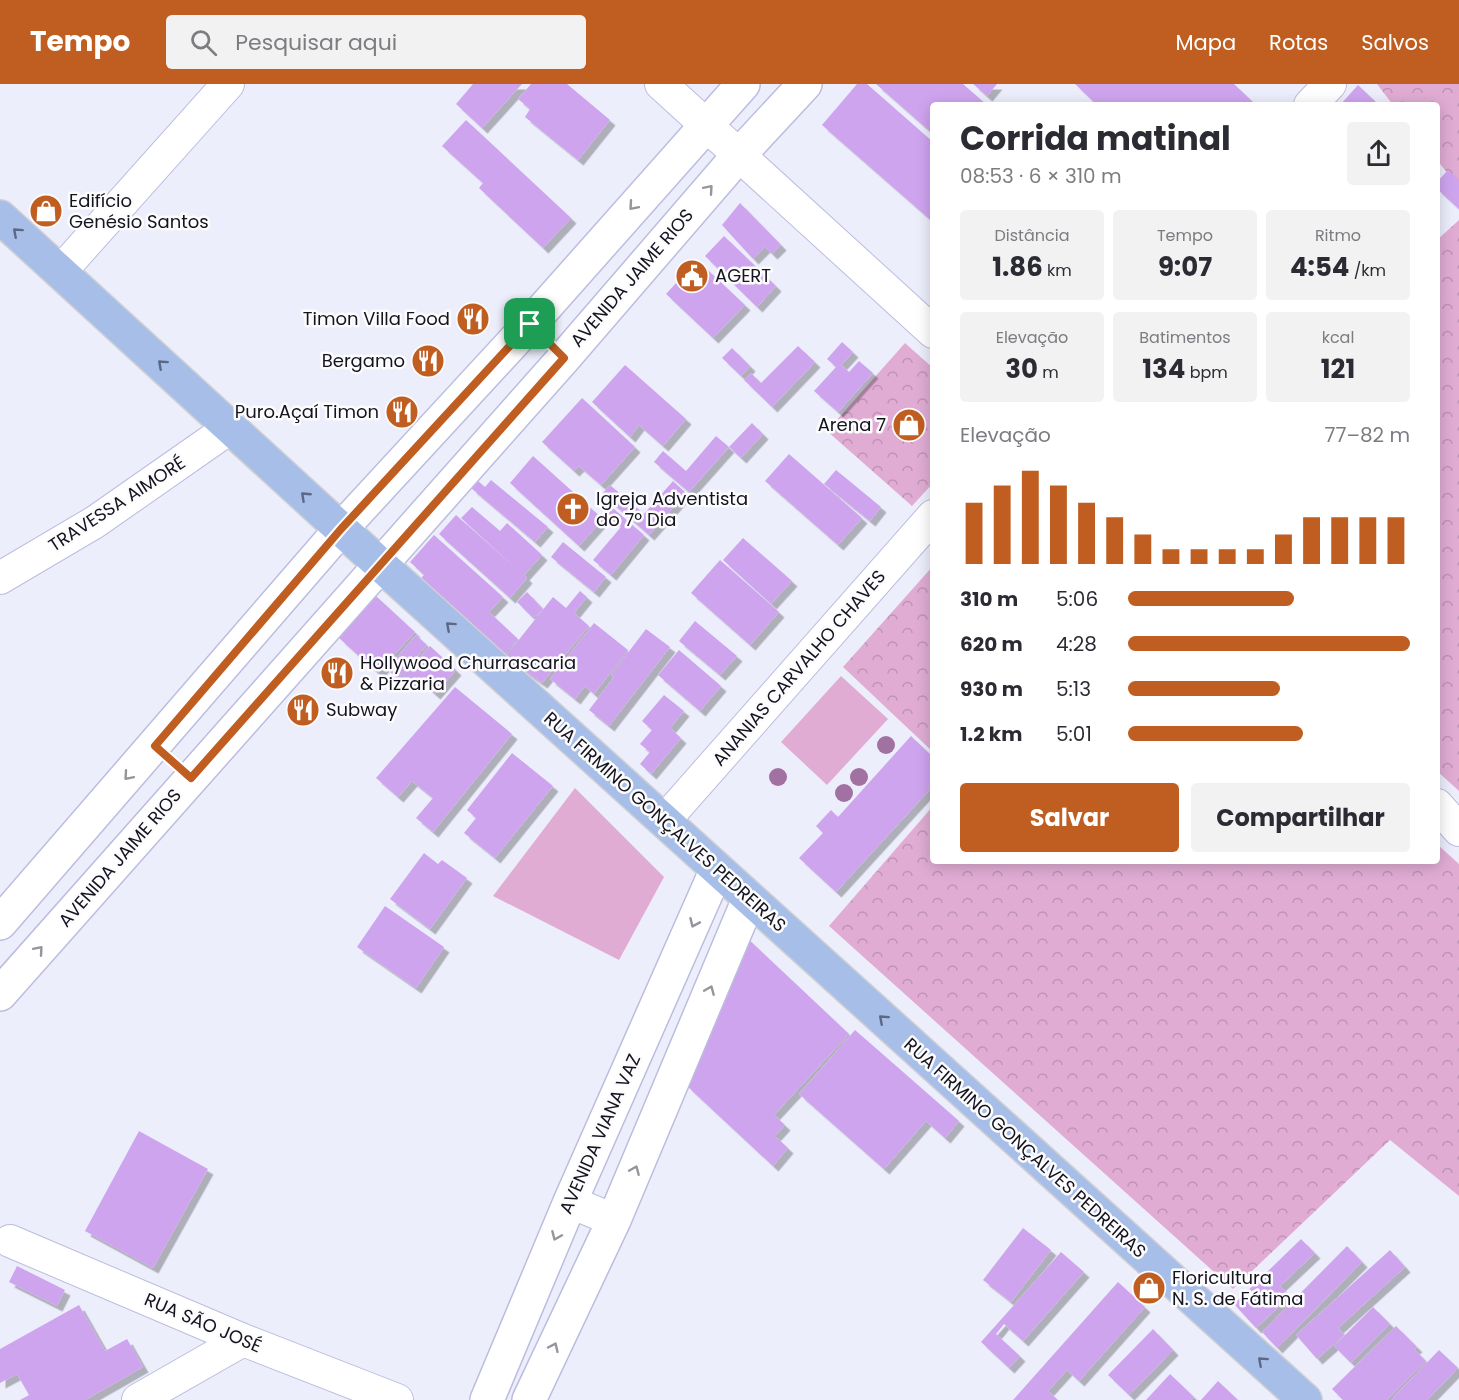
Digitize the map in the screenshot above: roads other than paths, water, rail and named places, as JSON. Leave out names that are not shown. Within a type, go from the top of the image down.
[{"type":"main road","name":"RUA FIRMINO GONÇALVES PEDREIRAS","points":[[0,217],[749,899],[1305,1400]]},
{"type":"street","points":[[61,271],[228,84]]},
{"type":"street","points":[[661,84],[930,329]]},
{"type":"street","points":[[0,923],[341,529],[530,324],[742,84]]},
{"type":"street","name":"AVENIDA JAIME RIOS","points":[[0,994],[564,358],[739,155],[805,84]]},
{"type":"street","points":[[1313,102],[1330,84]]},
{"type":"street","points":[[530,324],[564,358]]},
{"type":"street","name":"TRAVESSA AIMORÉ","points":[[0,578],[96,522],[231,427]]},
{"type":"street","name":"ANANIAS CARVALHO CHAVES","points":[[664,821],[930,519]]},
{"type":"street","points":[[155,746],[191,778]]},
{"type":"street","points":[[1440,808],[1459,830]]},
{"type":"street","name":"AVENIDA VIANA VAZ","points":[[487,1400],[570,1202],[717,869]]},
{"type":"street","points":[[529,1400],[614,1220],[749,899]]},
{"type":"street","points":[[570,1202],[614,1220]]},
{"type":"street","name":"RUA SÃO JOSÉ","points":[[10,1241],[243,1340],[396,1400]]},
{"type":"street","points":[[138,1400],[243,1340]]},
{"type":"place","name":"Edifício Genésio Santos","points":[[46,211]]},
{"type":"place","name":"AGERT","points":[[692,276]]},
{"type":"place","name":"Timon Villa Food","points":[[473,319]]},
{"type":"place","name":"Bergamo","points":[[428,361]]},
{"type":"place","name":"Puro.Açaí Timon","points":[[402,412]]},
{"type":"place","name":"Arena 7","points":[[909,425]]},
{"type":"place","name":"Igreja Adventista do 7º Dia","points":[[573,509]]},
{"type":"place","name":"Hollywood Churrascaria & Pizzaria","points":[[337,673]]},
{"type":"place","name":"Subway","points":[[303,710]]},
{"type":"place","name":"Floricultura N. S. de Fátima","points":[[1149,1288]]}]
